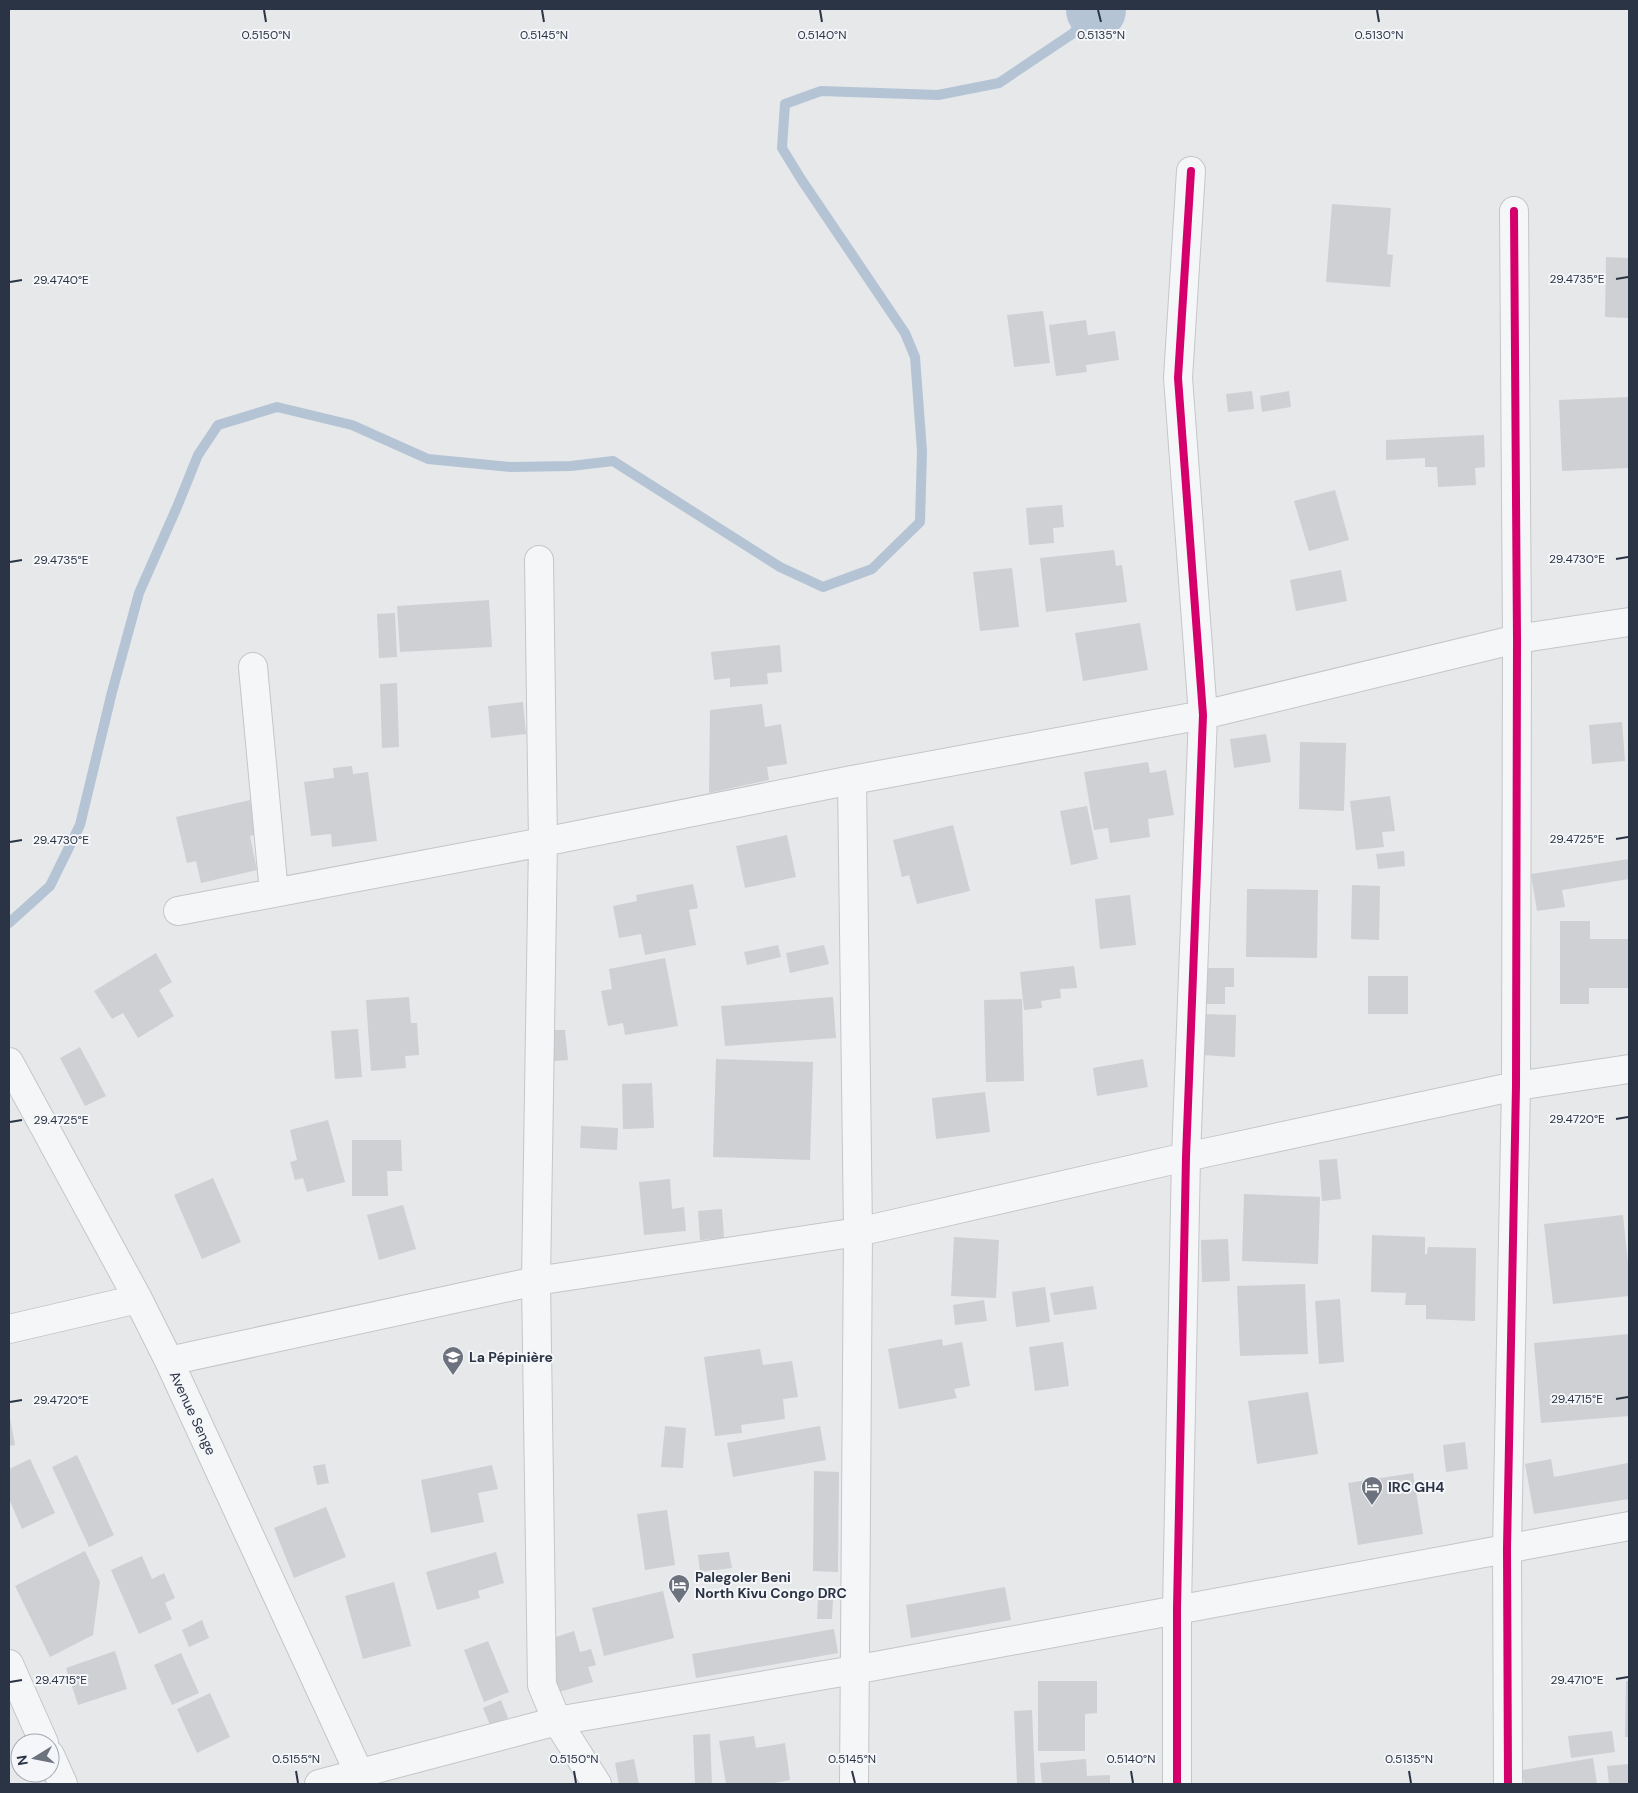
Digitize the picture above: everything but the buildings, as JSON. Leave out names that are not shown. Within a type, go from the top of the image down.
[{"type":"street","points":[[1178,1784],[1177,1609],[1186,1157],[1203,715],[1178,378],[1191,172]]},
{"type":"street","points":[[1508,1784],[1506,1548],[1516,1086],[1517,639],[1514,212]]},
{"type":"street","points":[[539,560],[544,842],[536,1281],[542,1685],[557,1721],[597,1784]]},
{"type":"street","points":[[178,912],[544,842],[852,780],[1203,715],[1517,639],[1629,622]]},
{"type":"street","points":[[253,667],[274,893]]},
{"type":"street","points":[[852,780],[858,1232],[854,1784]]},
{"type":"street","name":"Avenue Senge","points":[[9,1062],[138,1299],[169,1361],[359,1773]]},
{"type":"street","points":[[169,1361],[536,1281],[858,1232],[1186,1157],[1516,1086],[1629,1069]]},
{"type":"street","points":[[9,1329],[138,1299]]},
{"type":"street","points":[[319,1784],[557,1721],[854,1670],[1629,1526]]},
{"type":"street","points":[[9,1664],[40,1733]]},
{"type":"waterway","points":[[9,923],[50,886],[80,825],[112,692],[139,593],[198,455],[218,425],[277,407],[352,425],[428,459],[511,467],[571,466],[613,461],[780,567],[823,587],[872,569],[920,522],[922,451],[915,357],[905,333],[782,148],[785,104],[821,91],[938,95],[999,83],[1072,34],[1096,10]]},
{"type":"cycle path","points":[[1177,1784],[1177,1609],[1186,1157],[1203,715],[1178,378],[1191,171]]},
{"type":"cycle path","points":[[1508,1784],[1507,1548],[1516,1086],[1517,639],[1514,211]]},
{"type":"place","name":"La Pépinière","points":[[453,1376]]},
{"type":"place","name":"IRC GH4","points":[[1372,1506]]},
{"type":"place","name":"Palegoler Beni North Kivu Congo DRC","points":[[679,1604]]}]
